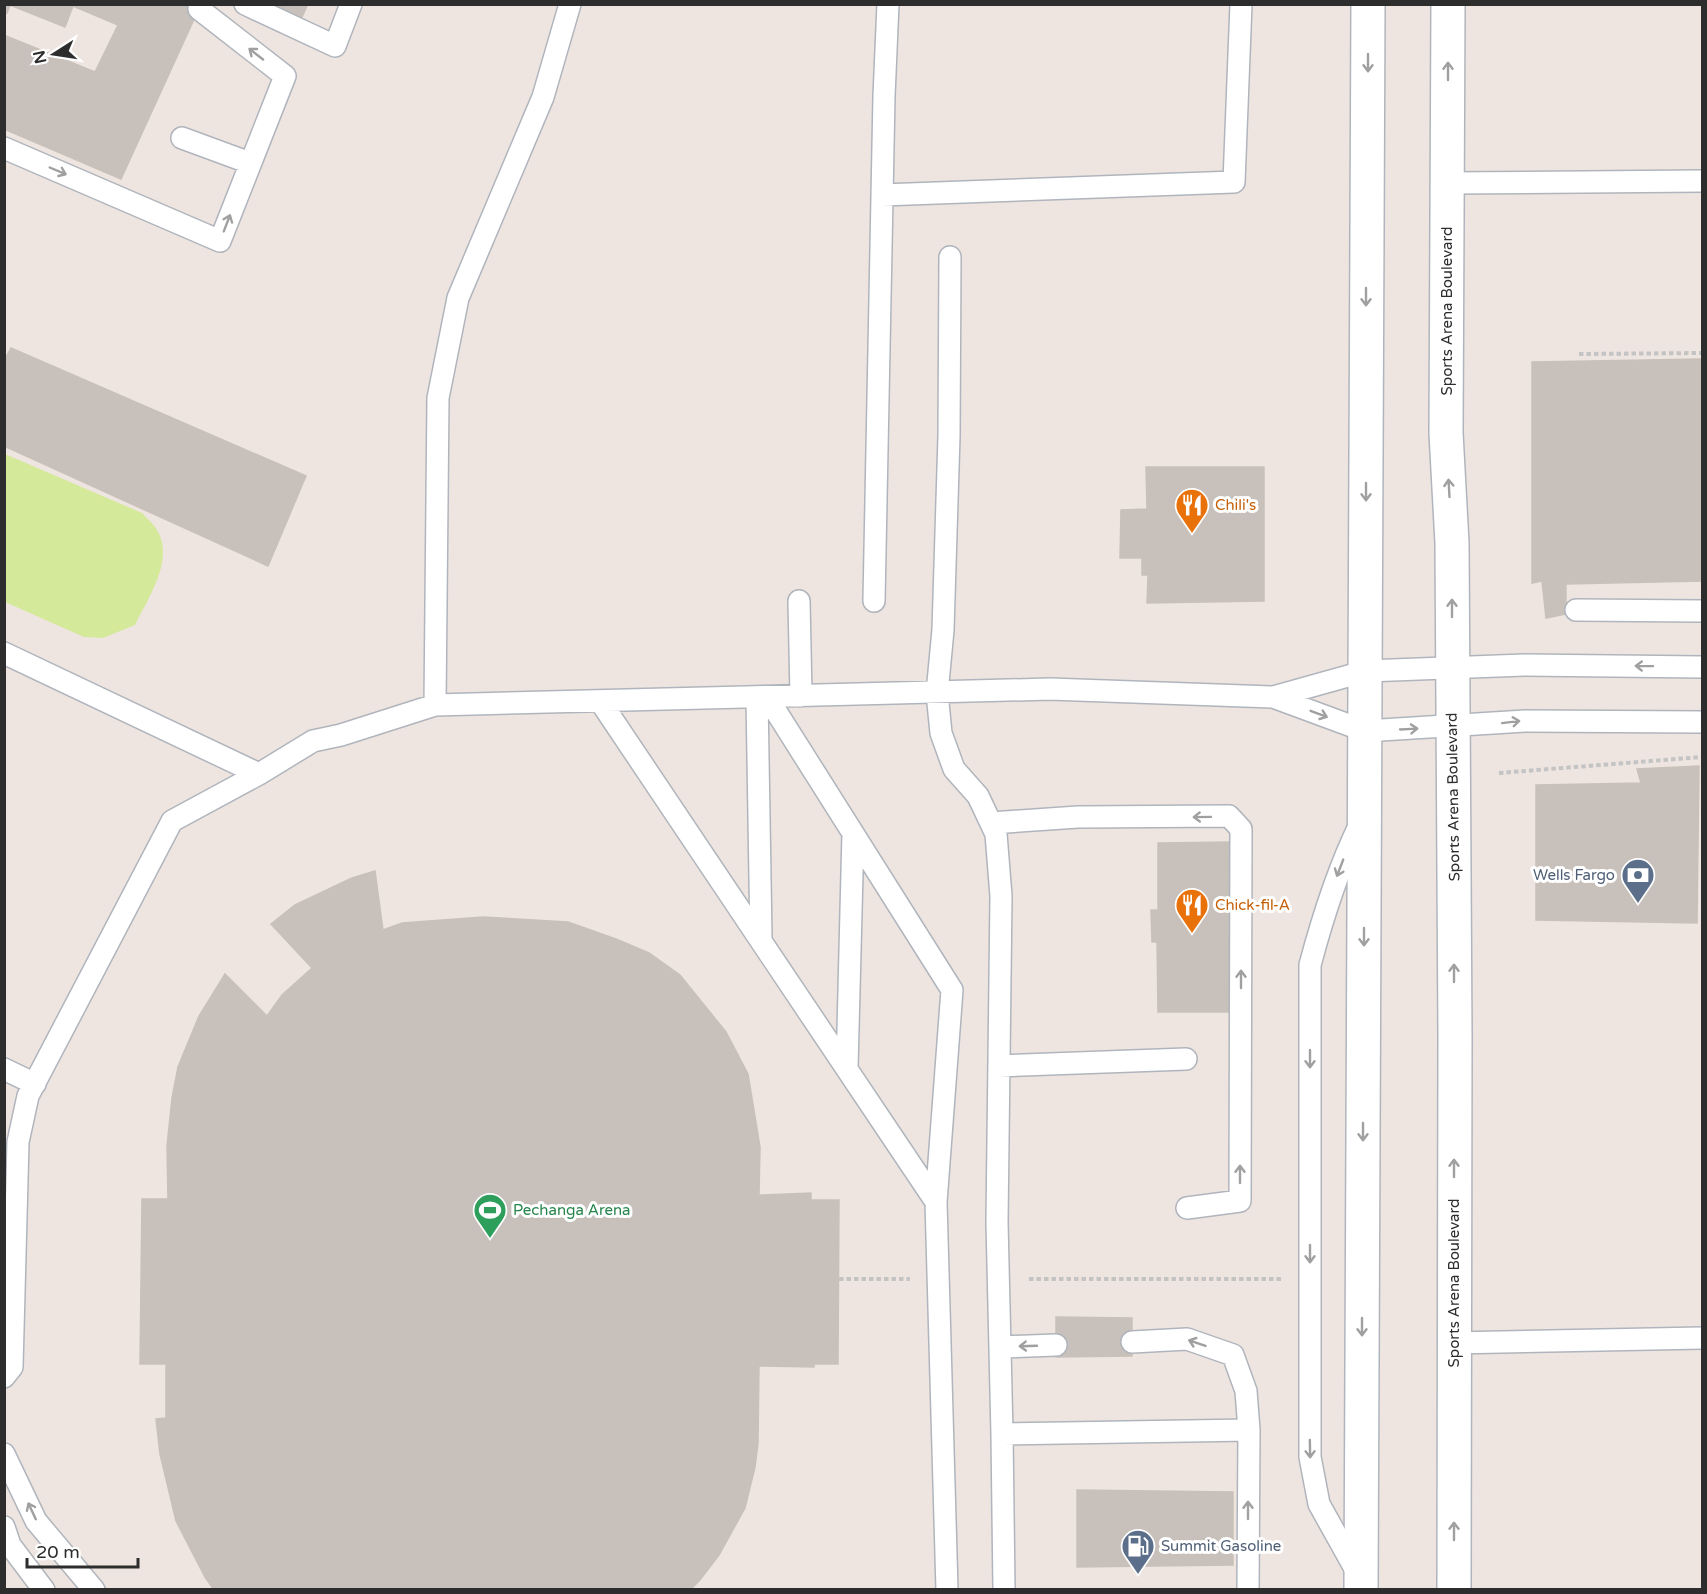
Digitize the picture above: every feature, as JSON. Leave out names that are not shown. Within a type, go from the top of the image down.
[{"type":"main road","points":[[1361,1585],[1368,4]]},
{"type":"main road","name":"Sports Arena Boulevard","points":[[1448,4],[1446,433],[1452,543],[1455,1037],[1454,1590]]},
{"type":"lane","points":[[245,4],[335,46],[351,4]]},
{"type":"lane","points":[[435,705],[438,398],[440,387],[458,298],[543,97],[570,4]]},
{"type":"lane","points":[[874,601],[888,4]]},
{"type":"lane","points":[[882,195],[1234,182],[1241,4]]},
{"type":"lane","points":[[4,148],[220,241],[285,76],[199,9]]},
{"type":"lane","points":[[182,138],[250,163]]},
{"type":"lane","points":[[1448,183],[1702,181]]},
{"type":"lane","points":[[950,257],[949,448],[943,630],[938,693],[942,733],[954,769],[978,796],[996,834],[1001,896],[997,1279],[1004,1590]]},
{"type":"lane","points":[[799,601],[801,696]]},
{"type":"lane","points":[[1576,610],[1702,610]]},
{"type":"lane","points":[[4,653],[259,774]]},
{"type":"lane","points":[[4,1377],[12,1367],[18,1142],[28,1096],[172,821],[259,774],[312,741],[341,735],[435,705],[1050,689],[1273,697],[1366,671],[1524,664],[1702,667]]},
{"type":"lane","points":[[762,697],[853,833],[952,990],[936,1202],[947,1590]]},
{"type":"lane","points":[[761,939],[762,697]]},
{"type":"lane","points":[[1273,697],[1365,731],[1524,721],[1702,722]]},
{"type":"lane","points":[[600,701],[936,1202]]},
{"type":"lane","points":[[1361,1585],[1319,1504],[1310,1457],[1310,965],[1323,914],[1345,855],[1364,815]]},
{"type":"lane","points":[[991,823],[1078,817],[1229,816],[1241,829],[1240,1201],[1187,1208]]},
{"type":"lane","points":[[847,1068],[853,833]]},
{"type":"lane","points":[[999,1066],[1186,1059]]},
{"type":"lane","points":[[4,1069],[35,1083]]},
{"type":"lane","points":[[1453,1343],[1702,1338]]},
{"type":"lane","points":[[1132,1342],[1187,1339],[1233,1355],[1246,1392],[1248,1590]]},
{"type":"lane","points":[[1000,1347],[1056,1345]]},
{"type":"lane","points":[[1002,1434],[1248,1430]]},
{"type":"lane","points":[[4,1454],[36,1521],[94,1590]]},
{"type":"lane","points":[[4,1527],[10,1545],[44,1590]]},
{"type":"path","points":[[1579,354],[1702,353]]},
{"type":"path","points":[[1499,773],[1702,757]]},
{"type":"path","points":[[839,1279],[939,1279]]},
{"type":"path","points":[[997,1279],[1310,1279]]},
{"type":"green space","points":[[5,454],[142,513],[154,525],[161,539],[162,564],[153,590],[135,625],[103,638],[84,637],[5,602]]},
{"type":"building","points":[[4,4],[201,4],[121,179],[4,129],[4,35],[95,72],[118,25],[73,6],[65,27],[10,5],[7,13],[4,12]]},
{"type":"building","points":[[269,4],[308,4],[301,19]]},
{"type":"building","points":[[11,348],[306,476],[268,566],[4,446],[4,361]]},
{"type":"building","points":[[1702,359],[1702,581],[1566,584],[1566,614],[1546,618],[1542,581],[1532,583],[1532,362]]},
{"type":"building","name":"Chili's","points":[[1146,467],[1264,467],[1264,601],[1147,603],[1148,575],[1142,575],[1142,558],[1120,558],[1121,510],[1147,509]]},
{"type":"building","points":[[1699,766],[1697,923],[1536,920],[1536,785],[1641,783],[1637,769]]},
{"type":"building","name":"Chick-fil-A","points":[[1232,842],[1233,1012],[1158,1012],[1157,942],[1152,942],[1151,910],[1158,910],[1158,843]]},
{"type":"building","name":"Pechanga Arena","points":[[375,871],[383,930],[402,923],[483,917],[568,922],[649,953],[680,975],[726,1032],[748,1074],[760,1147],[759,1195],[811,1193],[811,1200],[839,1200],[838,1364],[814,1364],[814,1367],[759,1366],[758,1443],[745,1508],[719,1555],[690,1590],[214,1590],[176,1521],[160,1454],[156,1419],[166,1418],[166,1364],[140,1364],[142,1199],[168,1199],[167,1146],[178,1067],[199,1016],[225,974],[267,1016],[282,995],[312,968],[271,924],[295,905],[352,878]]},
{"type":"building","points":[[1056,1317],[1132,1318],[1132,1356],[1056,1357]]},
{"type":"building","points":[[1077,1490],[1233,1492],[1233,1565],[1077,1567]]},
{"type":"place","name":"Chili's","points":[[1192,534]]},
{"type":"place","name":"Wells Fargo","points":[[1638,904]]},
{"type":"place","name":"Chick-fil-A","points":[[1192,934]]},
{"type":"place","name":"Pechanga Arena","points":[[490,1239]]},
{"type":"place","name":"Summit Gasoline","points":[[1138,1575]]}]
